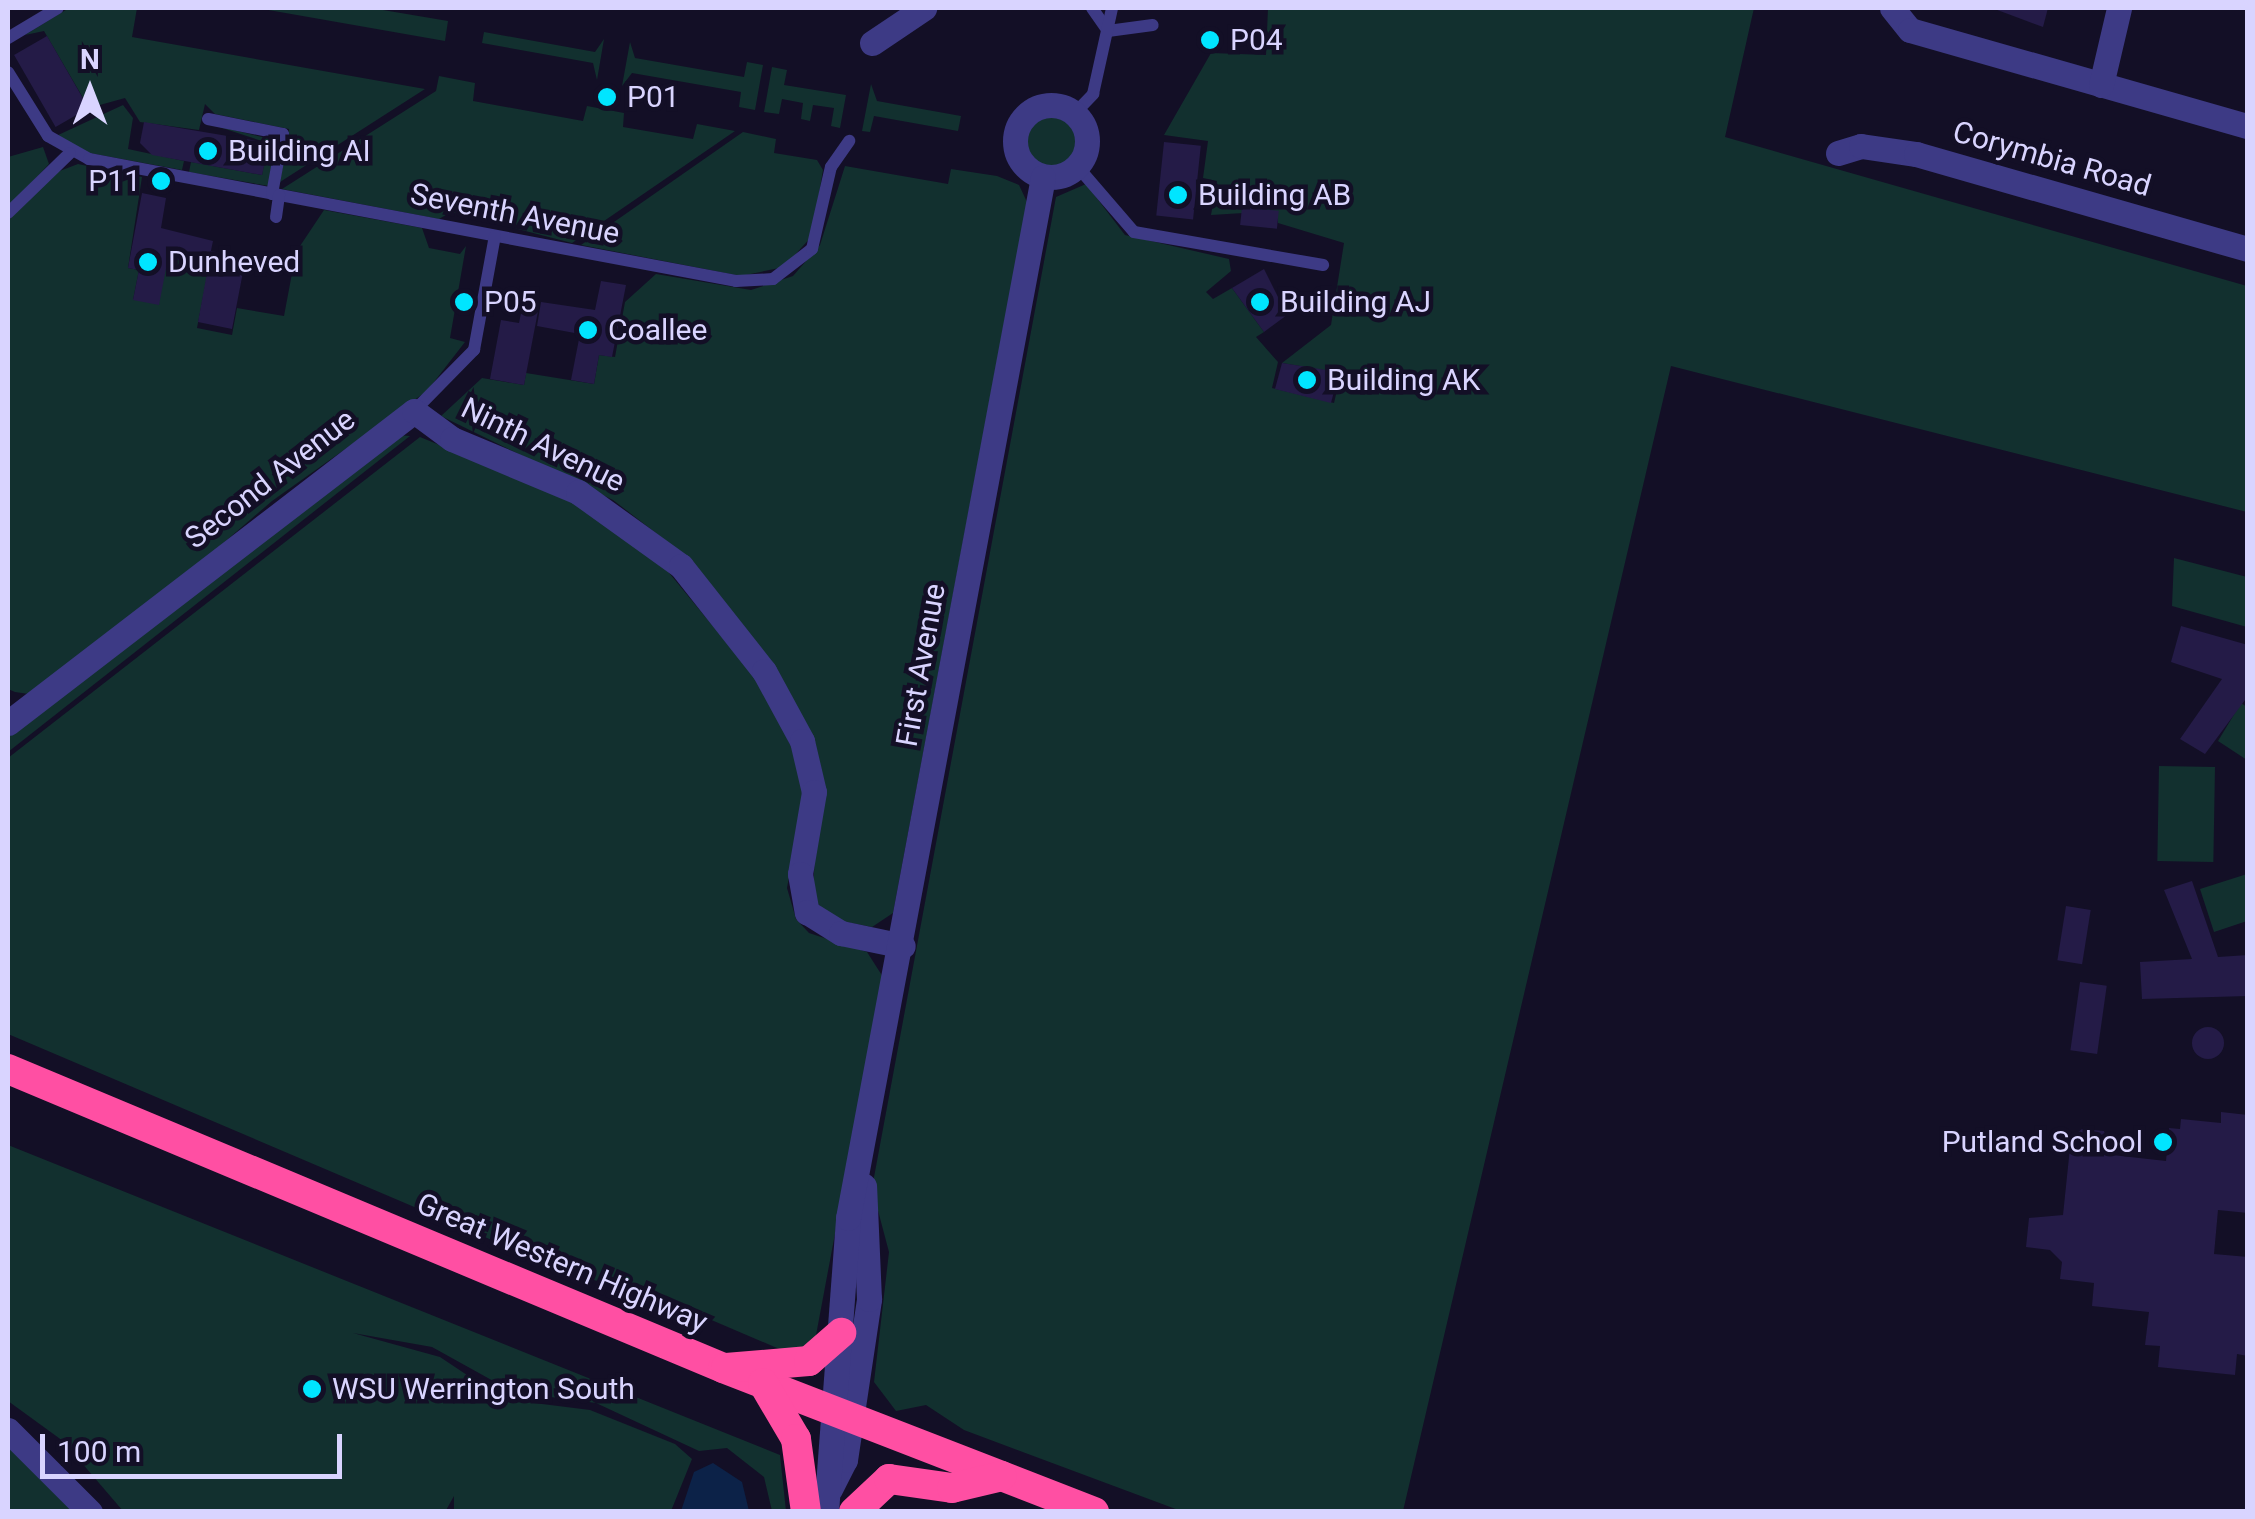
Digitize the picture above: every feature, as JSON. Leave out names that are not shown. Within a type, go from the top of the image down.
[{"type":"highway","name":"Great Western Highway","points":[[8,1069],[723,1368],[1094,1512]]},
{"type":"highway","points":[[723,1368],[809,1361],[841,1333]]},
{"type":"highway","points":[[763,1384],[796,1439],[806,1512]]},
{"type":"highway","points":[[854,1512],[889,1479],[952,1488],[1002,1476]]},
{"type":"street","points":[[872,43],[924,8]]},
{"type":"street","points":[[1892,8],[1910,30],[2248,126]]},
{"type":"street","points":[[2101,85],[2119,8]]},
{"type":"street","points":[[1044,106],[1074,114],[1087,140],[1077,166],[1043,177],[1018,158],[1018,125],[1044,106]]},
{"type":"street","name":"Corymbia Road","points":[[1838,154],[1861,146],[1916,154],[2248,249]]},
{"type":"street","name":"First Avenue","points":[[842,1415],[841,1333],[848,1218],[863,1164],[1043,177]]},
{"type":"street","name":"Ninth Avenue","points":[[414,411],[481,453],[578,492],[681,566],[764,671],[802,742],[814,792],[800,874],[807,912],[841,933],[902,946]]},
{"type":"street","name":"Second Avenue","points":[[8,722],[414,411]]},
{"type":"street","name":"First Avenue","points":[[828,1500],[842,1415],[869,1298],[863,1164]]},
{"type":"street","points":[[8,1430],[90,1512]]},
{"type":"lane","points":[[8,38],[58,8]]},
{"type":"lane","points":[[1092,8],[1108,32]]},
{"type":"lane","points":[[1074,114],[1093,94],[1112,8]]},
{"type":"lane","points":[[1108,32],[1153,25]]},
{"type":"lane","points":[[8,72],[48,136],[70,153],[8,214]]},
{"type":"lane","points":[[208,119],[283,134],[276,217]]},
{"type":"lane","name":"Seventh Avenue","points":[[70,153],[736,281],[774,279],[812,249],[831,167],[849,140]]},
{"type":"lane","points":[[1077,166],[1134,232],[1323,265]]},
{"type":"lane","name":"Second Avenue","points":[[414,411],[474,350],[495,236]]},
{"type":"green space","points":[[69,8],[137,8],[132,37],[425,89],[280,182],[289,129],[215,114],[205,104],[199,130],[140,122],[125,98],[89,108],[44,31],[25,35]]},
{"type":"green space","points":[[257,8],[371,8],[448,21],[445,41]]},
{"type":"green space","points":[[1268,8],[1754,8],[1725,137],[2247,286],[2247,512],[1671,366],[1403,1511],[1181,1511],[964,1430],[926,1405],[896,1411],[874,1382],[889,1252],[872,1188],[1056,197],[1086,184],[1125,235],[1229,259],[1231,271],[1206,292],[1213,299],[1232,288],[1264,332],[1256,337],[1278,362],[1272,388],[1334,403],[1341,373],[1282,363],[1331,325],[1344,243],[1278,223],[1278,211],[1211,215],[1217,181],[1203,178],[1208,141],[1164,135],[1211,53],[1266,55]]},
{"type":"green space","points":[[484,32],[595,52],[604,39],[597,80],[593,63],[482,43]]},
{"type":"green space","points":[[630,42],[635,58],[744,77],[747,62],[763,65],[755,110],[739,107],[741,92],[632,73],[622,86]]},
{"type":"green space","points":[[772,67],[787,70],[784,85],[846,95],[840,128],[831,126],[834,108],[813,105],[810,121],[801,119],[803,103],[782,99],[779,114],[764,112]]},
{"type":"green space","points":[[439,76],[475,83],[473,101],[583,121],[587,106],[624,113],[623,127],[693,139],[697,124],[735,131],[572,243],[451,212],[439,219],[282,189],[436,91]]},
{"type":"green space","points":[[871,84],[877,101],[961,116],[958,131],[874,116],[870,132],[862,131]]},
{"type":"green space","points":[[123,105],[133,118],[128,149],[184,161],[182,170],[84,152],[56,136]]},
{"type":"green space","points":[[1051,115],[1069,123],[1077,141],[1069,159],[1051,167],[1033,159],[1025,141],[1033,123]]},
{"type":"green space","points":[[213,125],[274,140],[269,186],[189,172],[191,162],[262,175],[268,143]]},
{"type":"green space","points":[[743,132],[776,139],[774,153],[817,160],[823,170],[812,236],[784,267],[741,276],[581,245]]},
{"type":"green space","points":[[43,147],[49,164],[8,208],[8,157]]},
{"type":"green space","points":[[78,164],[142,177],[128,268],[139,270],[133,300],[168,258],[209,266],[197,328],[232,335],[237,308],[284,316],[296,252],[324,210],[422,228],[429,248],[460,254],[466,246],[450,338],[465,342],[427,391],[272,501],[109,642],[29,694],[8,689],[8,221],[57,172]]},
{"type":"green space","points":[[845,166],[948,184],[951,169],[997,176],[1019,185],[1027,202],[893,913],[872,927],[836,920],[813,900],[818,764],[665,540],[613,500],[441,416],[482,378],[524,385],[526,373],[594,384],[599,355],[615,357],[625,302],[656,274],[751,290],[793,276],[820,245]]},
{"type":"green space","points":[[396,435],[410,436],[8,752],[8,735]]},
{"type":"green space","points":[[420,437],[564,496],[656,557],[763,687],[796,757],[804,795],[787,888],[796,919],[809,933],[867,952],[883,977],[814,1346],[784,1351],[653,1295],[574,1275],[8,1034],[8,758]]},
{"type":"green space","points":[[2174,558],[2247,577],[2247,627],[2172,606]]},
{"type":"green space","points":[[2241,703],[2247,707],[2247,760],[2218,741]]},
{"type":"green space","points":[[2159,766],[2215,767],[2213,862],[2157,861]]},
{"type":"green space","points":[[2247,874],[2247,921],[2214,932],[2200,889]]},
{"type":"green space","name":"WSU Werrington South","points":[[8,1145],[780,1455],[786,1511],[772,1511],[764,1477],[727,1448],[699,1451],[596,1403],[513,1392],[432,1347],[353,1333],[440,1357],[503,1399],[590,1410],[675,1444],[692,1459],[671,1511],[468,1511],[454,1509],[454,1496],[445,1512],[123,1511],[63,1441],[8,1401]]},
{"type":"green space","points":[[8,1444],[77,1511],[8,1511]]},
{"type":"water","points":[[713,1463],[742,1482],[749,1511],[681,1511],[694,1472]]},
{"type":"building","points":[[1992,8],[2048,8],[2043,27]]},
{"type":"building","points":[[47,36],[88,108],[56,127],[14,55]]},
{"type":"building","name":"Building AI","points":[[144,122],[269,143],[262,175],[152,155],[140,143]]},
{"type":"building","name":"Building AB","points":[[1164,142],[1201,146],[1193,219],[1156,216]]},
{"type":"building","name":"Dunheved","points":[[142,193],[166,198],[161,228],[213,241],[208,265],[168,258],[159,305],[133,300],[139,270],[128,268]]},
{"type":"building","points":[[1242,207],[1279,211],[1277,229],[1240,225]]},
{"type":"building","points":[[211,251],[227,254],[225,269],[243,272],[232,329],[198,322]]},
{"type":"building","name":"Building AJ","points":[[1264,269],[1287,315],[1264,332],[1232,288]]},
{"type":"building","name":"Coallee","points":[[601,281],[626,285],[612,357],[599,355],[594,384],[571,380],[580,334],[537,326],[541,302],[595,310]]},
{"type":"building","points":[[522,308],[538,311],[524,385],[490,379],[501,320],[519,323]]},
{"type":"building","name":"Building AK","points":[[1282,363],[1339,372],[1331,403],[1275,389]]},
{"type":"building","points":[[2181,626],[2248,645],[2248,696],[2205,754],[2180,739],[2222,679],[2171,662]]},
{"type":"building","points":[[2192,881],[2218,957],[2248,955],[2248,996],[2142,999],[2140,962],[2192,959],[2164,890]]},
{"type":"building","points":[[2066,906],[2091,910],[2082,964],[2057,960]]},
{"type":"building","points":[[2080,982],[2107,986],[2097,1054],[2070,1050]]},
{"type":"building","points":[[2208,1027],[2219,1032],[2224,1043],[2219,1054],[2208,1059],[2197,1054],[2192,1043],[2197,1032]]},
{"type":"building","points":[[2221,1112],[2248,1115],[2248,1213],[2218,1210],[2214,1254],[2248,1257],[2248,1356],[2237,1354],[2235,1375],[2158,1367],[2160,1346],[2145,1345],[2149,1312],[2092,1306],[2094,1283],[2060,1279],[2062,1262],[2050,1250],[2026,1247],[2029,1218],[2063,1215],[2071,1138],[2082,1129],[2104,1131],[2112,1155],[2166,1161],[2169,1128],[2180,1129],[2181,1119],[2221,1123]]},
{"type":"place","name":"P04","points":[[1210,40]]},
{"type":"place","name":"P01","points":[[607,97]]},
{"type":"place","name":"Building AI","points":[[208,151]]},
{"type":"place","name":"P11","points":[[161,181]]},
{"type":"place","name":"Building AB","points":[[1178,195]]},
{"type":"place","name":"Dunheved","points":[[148,262]]},
{"type":"place","name":"P05","points":[[464,302]]},
{"type":"place","name":"Building AJ","points":[[1260,302]]},
{"type":"place","name":"Coallee","points":[[588,330]]},
{"type":"place","name":"Building AK","points":[[1307,380]]},
{"type":"place","name":"Putland School","points":[[2163,1142]]},
{"type":"place","name":"WSU Werrington South","points":[[312,1389]]}]
